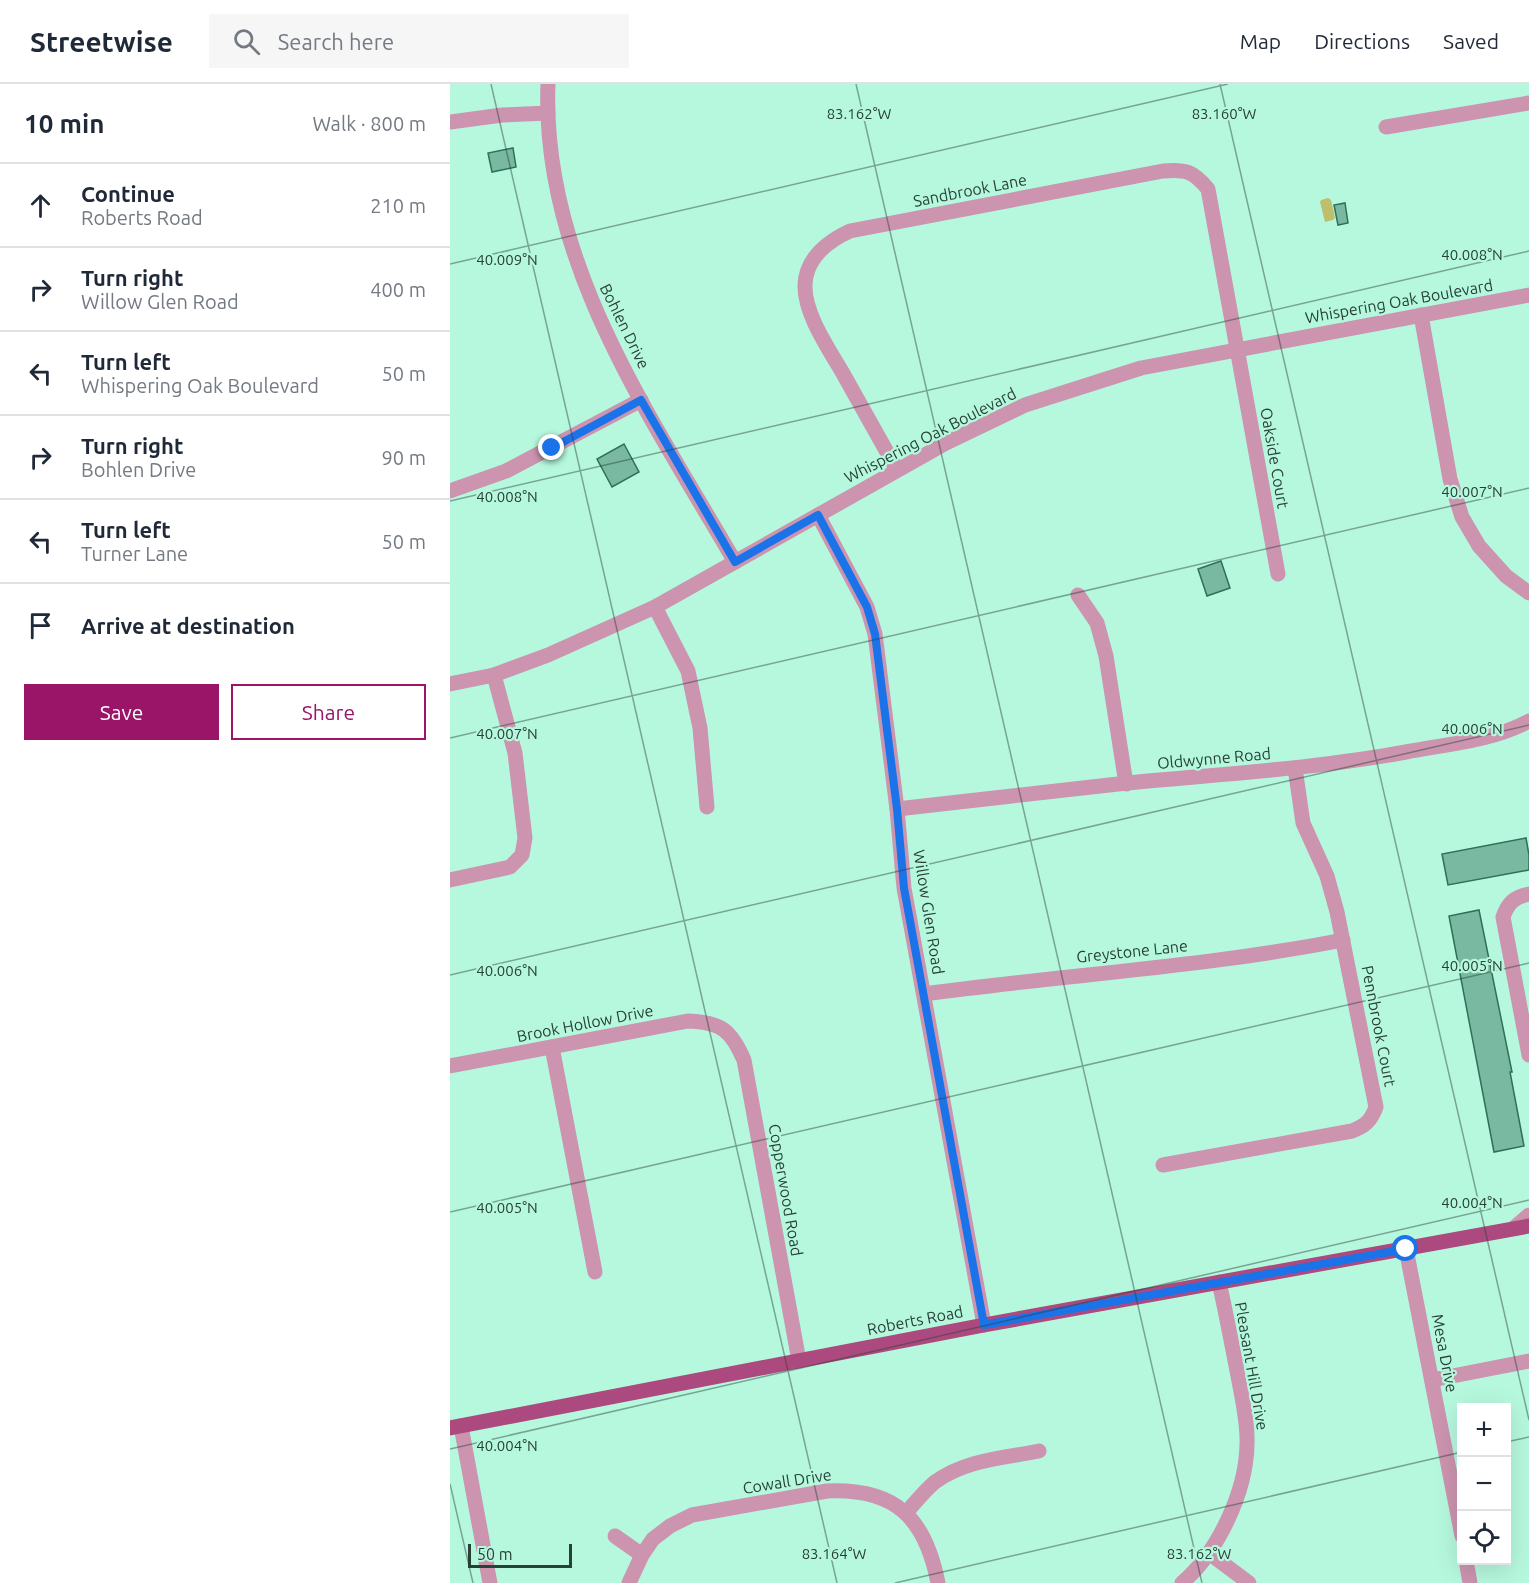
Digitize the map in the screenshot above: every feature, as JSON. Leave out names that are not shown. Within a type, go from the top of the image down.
[{"type":"main road","name":"Roberts Road","points":[[456,1427],[984,1325],[1522,1227]]},
{"type":"street","name":"Bohlen Drive","points":[[548,84],[548,113],[555,184],[569,238],[590,299],[641,400],[735,562]]},
{"type":"street","points":[[1386,127],[1529,103]]},
{"type":"street","points":[[450,122],[502,115],[548,113]]},
{"type":"street","name":"Sandbrook Lane","points":[[897,470],[816,325],[806,298],[805,283],[815,257],[825,246],[850,231],[1163,171],[1182,170],[1197,176],[1208,189],[1237,349]]},
{"type":"street","name":"Whispering Oak Boulevard","points":[[450,684],[494,675],[548,655],[655,607],[946,443],[1025,405],[1142,368],[1529,295]]},
{"type":"street","points":[[1421,315],[1450,478],[1462,517],[1479,546],[1506,576],[1529,593]]},
{"type":"street","name":"Oakside Court","points":[[1237,349],[1278,574]]},
{"type":"street","points":[[450,491],[506,471],[641,400]]},
{"type":"street","name":"Willow Glen Road","points":[[818,515],[867,607],[875,634],[897,809],[904,888],[984,1325]]},
{"type":"street","points":[[1078,595],[1097,623],[1106,656],[1126,783]]},
{"type":"street","points":[[655,607],[688,671],[700,728],[707,807]]},
{"type":"street","points":[[450,880],[510,867],[522,855],[525,838],[515,753],[494,675]]},
{"type":"street","name":"Oldwynne Road","points":[[897,809],[1372,758],[1492,736],[1513,730],[1529,722]]},
{"type":"street","name":"Pennbrook Court","points":[[1163,1165],[1352,1131],[1363,1127],[1372,1119],[1376,1107],[1343,940],[1327,876],[1303,823],[1295,768]]},
{"type":"street","points":[[1529,894],[1518,897],[1508,904],[1503,917],[1529,1055]]},
{"type":"street","name":"Greystone Lane","points":[[924,994],[1278,952],[1343,940]]},
{"type":"street","name":"Brook Hollow Drive","points":[[450,1066],[688,1022],[708,1022],[725,1030]]},
{"type":"street","name":"Copperwood Road","points":[[725,1030],[737,1043],[744,1060],[799,1361]]},
{"type":"street","points":[[552,1047],[595,1272]]},
{"type":"street","points":[[1522,1227],[1529,1215]]},
{"type":"street","name":"Mesa Drive","points":[[1406,1249],[1457,1514]]},
{"type":"street","name":"Pleasant Hill Drive","points":[[1182,1583],[1209,1554],[1221,1532],[1242,1483],[1247,1444],[1243,1405],[1219,1282]]},
{"type":"street","points":[[1432,1380],[1529,1361]]},
{"type":"street","points":[[456,1427],[490,1583]]},
{"type":"street","points":[[906,1513],[933,1484],[948,1474],[979,1462],[1039,1451]]},
{"type":"street","name":"Cowall Drive","points":[[629,1583],[642,1555],[653,1539],[670,1526],[692,1515],[827,1491],[848,1490],[869,1493],[889,1501],[915,1522],[924,1536],[938,1583]]},
{"type":"street","points":[[615,1536],[642,1555]]},
{"type":"street","points":[[1209,1554],[1250,1583]]},
{"type":"street","points":[[1467,1565],[1470,1583]]},
{"type":"shaded area","points":[[1328,198],[1331,200],[1335,218],[1325,222],[1320,202]]},
{"type":"building","points":[[513,148],[516,167],[492,172],[488,153]]},
{"type":"building","points":[[1345,203],[1348,223],[1338,225],[1334,205]]},
{"type":"building","points":[[624,444],[639,472],[612,487],[597,459]]},
{"type":"building","points":[[1221,561],[1230,588],[1207,596],[1198,569]]},
{"type":"building","points":[[1526,838],[1529,870],[1448,885],[1442,854]]},
{"type":"building","points":[[1479,910],[1512,1072],[1510,1072],[1524,1146],[1494,1152],[1449,916]]},
{"type":"route","points":[[552,448],[641,400],[735,562],[818,515],[867,607],[875,634],[897,809],[904,888],[984,1325],[1406,1249]]}]
